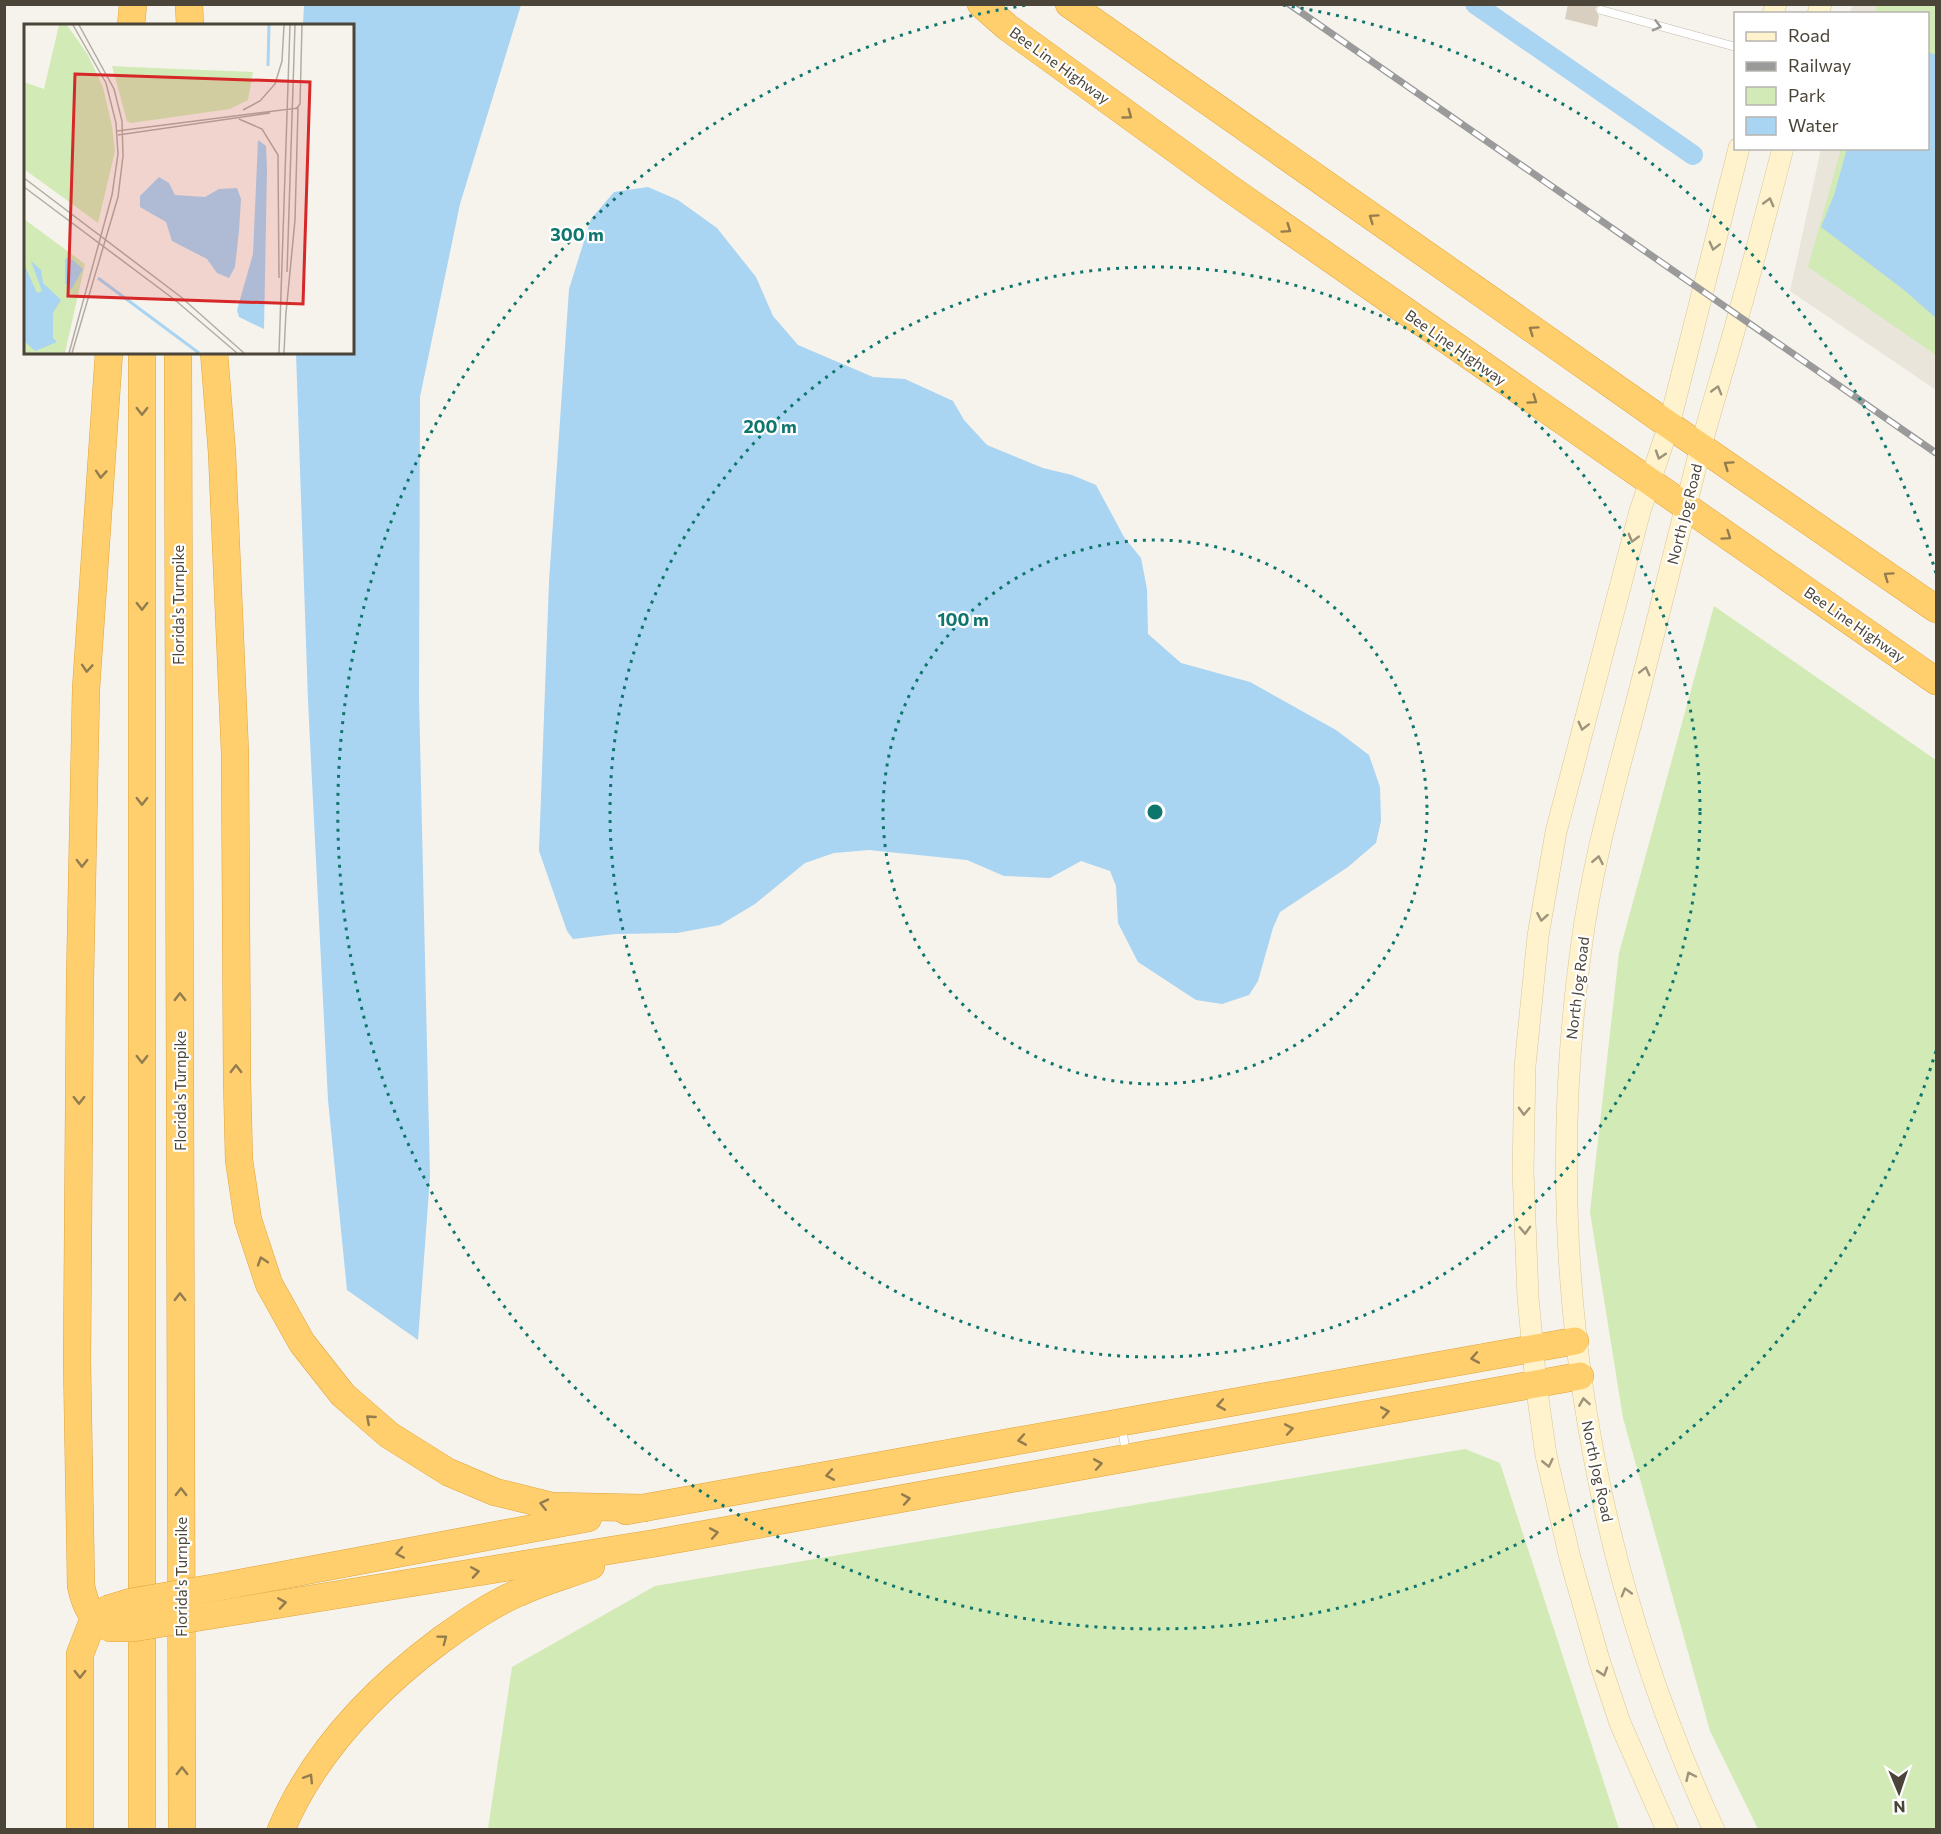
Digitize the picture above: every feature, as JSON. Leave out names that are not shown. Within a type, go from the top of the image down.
[{"type":"highway","points":[[131,24],[133,4]]},
{"type":"highway","points":[[141,4],[141,24]]},
{"type":"highway","points":[[177,24],[178,4]]},
{"type":"highway","points":[[189,4],[190,24]]},
{"type":"highway","name":"Bee Line Highway","points":[[981,4],[1006,27],[1228,188],[1936,681]]},
{"type":"highway","points":[[1070,4],[1669,425],[1936,609]]},
{"type":"highway","points":[[109,354],[86,689],[80,979],[77,1361],[81,1586],[84,1600],[104,1619],[134,1628],[656,1543],[1580,1376]]},
{"type":"highway","points":[[142,354],[142,1830]]},
{"type":"highway","name":"Florida's Turnpike","points":[[177,354],[182,1830]]},
{"type":"highway","points":[[214,354],[222,453],[235,753],[236,1068],[239,1160],[249,1220],[269,1284],[302,1343],[343,1395],[388,1435],[448,1472],[495,1492],[552,1506],[644,1508]]},
{"type":"highway","points":[[80,1830],[80,1654],[104,1619],[131,1602],[1575,1341]]},
{"type":"highway","points":[[281,1830],[290,1809],[327,1750],[370,1700],[406,1666],[465,1622],[517,1593],[656,1543]]},
{"type":"main road","points":[[1667,1830],[1620,1723],[1599,1660],[1570,1558],[1546,1455],[1536,1384],[1528,1297],[1523,1142],[1525,1066],[1538,936],[1556,832],[1640,511],[1669,425],[1738,150]]},
{"type":"main road","name":"North Jog Road","points":[[1714,1830],[1685,1767],[1643,1652],[1614,1548],[1591,1443],[1570,1296],[1565,1143],[1568,1067],[1581,945],[1601,844],[1701,446],[1739,316],[1782,150]]},
{"type":"lane","points":[[1601,10],[1734,46]]},
{"type":"lane","points":[[1121,1423],[1127,1459]]},
{"type":"shaded area","points":[[1852,5],[1936,5],[1936,390],[1790,291],[1821,150],[1929,150],[1929,12],[1850,12]]},
{"type":"green space","points":[[1877,5],[1936,5],[1936,355],[1808,267],[1841,150],[1929,150],[1929,12],[1875,12]]},
{"type":"green space","points":[[1714,606],[1936,760],[1936,1829],[1758,1829],[1710,1731],[1623,1418],[1590,1212],[1619,953]]},
{"type":"green space","points":[[1465,1449],[1500,1463],[1619,1829],[488,1829],[512,1667],[655,1586]]},
{"type":"water","points":[[304,5],[521,5],[460,204],[420,397],[419,697],[430,1177],[418,1340],[347,1290],[328,1100],[308,701],[296,354],[354,354],[354,24],[303,24]]},
{"type":"water","points":[[1929,52],[1936,55],[1936,318],[1904,290],[1821,227],[1834,195],[1847,150],[1929,150]]},
{"type":"water","points":[[648,187],[678,200],[717,228],[756,277],[773,316],[798,345],[873,377],[905,379],[953,401],[964,420],[987,445],[1043,468],[1072,475],[1096,485],[1124,537],[1141,558],[1147,589],[1148,634],[1181,663],[1250,682],[1336,730],[1369,755],[1380,787],[1381,821],[1376,843],[1348,867],[1280,912],[1273,928],[1258,981],[1249,995],[1222,1004],[1196,1000],[1138,962],[1118,923],[1116,886],[1110,871],[1081,861],[1050,878],[1004,876],[967,860],[869,850],[834,853],[805,863],[755,904],[720,925],[677,933],[615,934],[573,939],[567,931],[539,851],[549,582],[569,289],[591,219],[614,192]]},
{"type":"building","points":[[1568,4],[1599,4],[1595,9],[1599,16],[1597,27],[1565,19]]},
{"type":"waterway","points":[[1475,4],[1693,155]]},
{"type":"railway","points":[[1289,4],[1936,453]]}]
